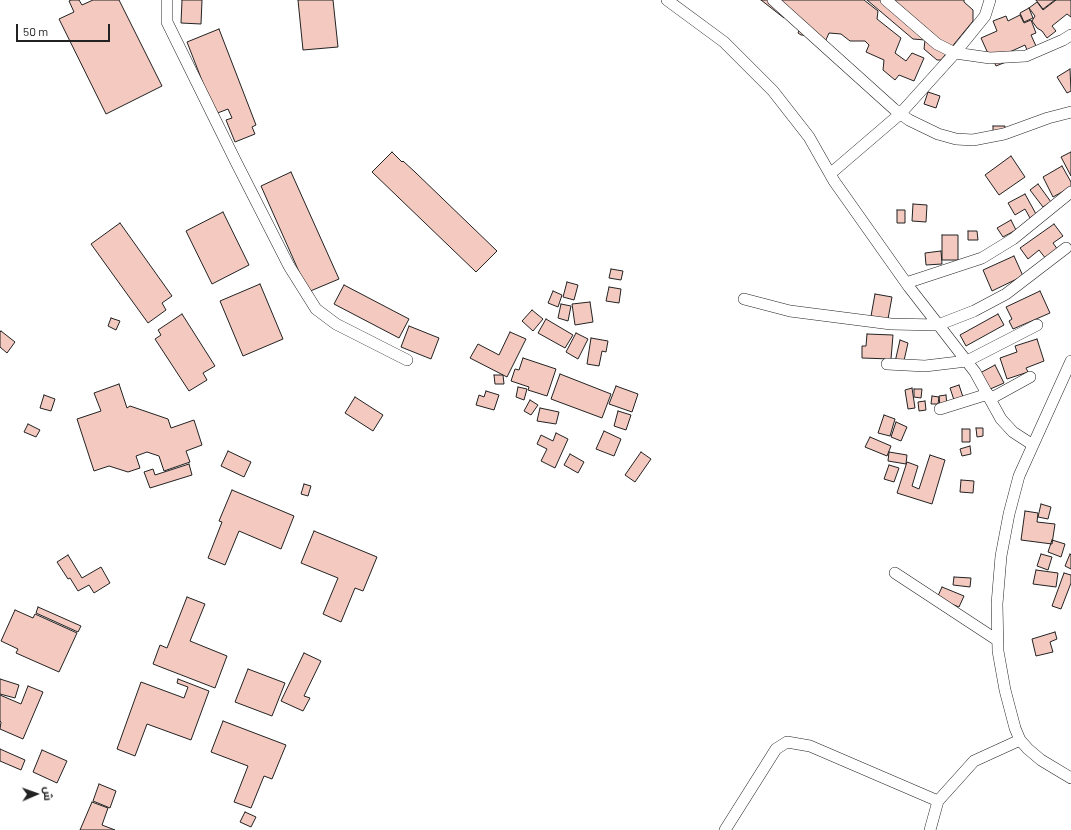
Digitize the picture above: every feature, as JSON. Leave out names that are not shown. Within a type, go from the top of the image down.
[{"type":"street","points":[[167,0],[167,22],[289,266],[316,309],[336,324],[407,360]]},
{"type":"street","points":[[667,0],[724,42],[773,91],[809,137],[834,181],[906,283],[975,372],[1001,419],[1013,432],[1033,445]]},
{"type":"street","points":[[773,0],[900,114],[938,134],[956,139],[974,140],[1004,134],[1048,118],[1071,112]]},
{"type":"street","points":[[886,0],[937,44],[955,53],[990,58],[1026,56],[1071,35]]},
{"type":"street","points":[[830,174],[900,114],[955,53],[985,16],[990,0]]},
{"type":"street","points":[[906,283],[982,258],[1013,239],[1071,192]]},
{"type":"street","points":[[744,299],[790,311],[891,324],[938,325],[974,311],[1006,294],[1066,248]]},
{"type":"street","points":[[887,364],[925,366],[967,362],[1037,325]]},
{"type":"street","points":[[1071,361],[1019,476],[1007,521],[1001,556],[997,604],[998,651],[1005,690],[1015,728],[1020,740],[1041,760],[1071,778]]},
{"type":"street","points":[[940,409],[989,397],[1030,377]]},
{"type":"street","points":[[895,573],[997,640]]},
{"type":"street","points":[[930,830],[938,801],[974,761],[1020,740]]},
{"type":"street","points":[[725,830],[776,749],[787,742],[810,746],[938,801]]},
{"type":"street","points":[[1056,769],[1071,771]]},
{"type":"building","points":[[79,0],[82,5],[93,0],[119,0],[162,86],[106,114],[59,19],[74,12],[69,1]]},
{"type":"building","points":[[182,0],[202,0],[201,24],[181,23]]},
{"type":"building","points":[[298,0],[333,0],[338,47],[303,50]]},
{"type":"building","points":[[761,0],[864,0],[878,11],[877,19],[901,38],[895,53],[906,61],[912,53],[924,58],[914,81],[899,75],[895,80],[883,70],[884,60],[866,52],[869,45],[865,41],[850,41],[841,34],[829,33],[825,42],[818,36],[801,35],[798,33],[802,24],[788,13],[784,18]]},
{"type":"building","points":[[867,0],[964,0],[964,2],[973,10],[973,21],[941,60],[937,60],[924,49],[925,40],[913,39]]},
{"type":"building","points":[[1036,0],[1055,0],[1043,9]]},
{"type":"building","points":[[1056,0],[1071,0],[1071,17],[1067,14],[1052,26],[1056,31],[1047,38],[1032,21],[1035,16],[1029,8],[1037,2],[1043,10]]},
{"type":"building","points":[[1029,8],[1033,18],[1024,22],[1020,13]]},
{"type":"building","points":[[1020,15],[1024,23],[1031,20],[1036,33],[1031,35],[1036,46],[1027,50],[1025,45],[1003,55],[1006,62],[996,66],[992,57],[990,58],[981,38],[997,31],[993,21],[1006,16],[1008,21]]},
{"type":"building","points":[[219,29],[256,125],[252,127],[255,134],[235,142],[226,120],[232,118],[228,109],[215,114],[187,42]]},
{"type":"building","points":[[1070,69],[1071,91],[1067,93],[1057,77]]},
{"type":"building","points":[[928,92],[940,96],[936,108],[924,104]]},
{"type":"building","points":[[993,126],[1005,126],[1005,137],[993,137]]},
{"type":"building","points":[[392,152],[415,172],[497,251],[476,272],[372,172]]},
{"type":"building","points":[[1071,152],[1071,176],[1061,157]]},
{"type":"building","points":[[1011,156],[1025,177],[999,195],[985,175]]},
{"type":"building","points":[[1062,166],[1071,182],[1071,187],[1053,197],[1043,177]]},
{"type":"building","points":[[291,172],[339,279],[308,292],[261,186]]},
{"type":"building","points":[[1038,184],[1051,202],[1043,207],[1030,190]]},
{"type":"building","points":[[1025,194],[1036,214],[1030,218],[1025,209],[1015,215],[1008,203]]},
{"type":"building","points":[[913,204],[927,205],[926,222],[912,221]]},
{"type":"building","points":[[897,210],[905,210],[905,223],[897,223]]},
{"type":"building","points":[[223,212],[249,265],[212,284],[186,231]]},
{"type":"building","points":[[1011,220],[1016,230],[1003,237],[997,228]]},
{"type":"building","points":[[120,223],[172,296],[162,303],[166,310],[148,323],[91,244]]},
{"type":"building","points":[[1054,224],[1063,236],[1053,243],[1058,250],[1046,259],[1039,250],[1028,259],[1020,248]]},
{"type":"building","points":[[968,231],[977,231],[978,240],[968,240]]},
{"type":"building","points":[[942,235],[958,235],[958,260],[942,260]]},
{"type":"building","points":[[941,251],[942,264],[926,265],[925,253]]},
{"type":"building","points":[[1014,256],[1023,276],[992,291],[983,270]]},
{"type":"building","points":[[611,269],[623,271],[621,280],[609,278]]},
{"type":"building","points":[[567,282],[578,285],[574,300],[563,297]]},
{"type":"building","points":[[260,284],[283,339],[243,356],[220,301]]},
{"type":"building","points":[[344,285],[409,319],[399,338],[334,304]]},
{"type":"building","points":[[609,287],[621,289],[619,303],[606,301]]},
{"type":"building","points":[[553,291],[562,295],[558,307],[548,303]]},
{"type":"building","points":[[1040,291],[1050,313],[1013,329],[1009,321],[1012,319],[1006,307]]},
{"type":"building","points":[[875,294],[892,297],[888,319],[871,316]]},
{"type":"building","points":[[590,302],[593,322],[575,325],[572,304]]},
{"type":"building","points":[[561,304],[571,306],[568,321],[558,318]]},
{"type":"building","points":[[532,310],[543,319],[533,331],[522,321]]},
{"type":"building","points":[[182,314],[215,366],[203,373],[207,380],[189,391],[155,339],[161,335],[158,330]]},
{"type":"building","points":[[998,314],[1004,325],[966,346],[960,335]]},
{"type":"building","points":[[111,318],[120,321],[116,330],[108,326]]},
{"type":"building","points":[[546,319],[573,335],[565,348],[538,333]]},
{"type":"building","points":[[409,326],[439,338],[431,359],[401,347]]},
{"type":"building","points":[[1,331],[15,342],[7,353],[0,347]]},
{"type":"building","points":[[510,332],[526,339],[507,377],[470,358],[478,344],[499,355]]},
{"type":"building","points":[[576,333],[588,339],[578,359],[566,352]]},
{"type":"building","points":[[867,334],[893,335],[891,359],[862,358],[862,346],[866,346]]},
{"type":"building","points":[[591,338],[608,341],[606,352],[602,351],[599,366],[587,364]]},
{"type":"building","points":[[1037,339],[1044,361],[1026,368],[1028,372],[1007,379],[1000,358],[1017,352],[1015,346]]},
{"type":"building","points":[[900,340],[908,343],[903,365],[895,362]]},
{"type":"building","points":[[523,358],[556,369],[547,396],[528,390],[529,387],[511,381],[515,369],[519,370]]},
{"type":"building","points":[[995,365],[1004,383],[988,390],[980,373]]},
{"type":"building","points":[[560,374],[611,394],[602,418],[551,399]]},
{"type":"building","points":[[494,375],[503,375],[504,384],[495,384]]},
{"type":"building","points":[[119,384],[127,408],[130,406],[168,419],[171,428],[194,420],[202,445],[186,451],[190,462],[164,471],[159,456],[147,452],[136,456],[140,468],[128,472],[109,466],[94,471],[77,419],[101,411],[94,393]]},
{"type":"building","points":[[959,385],[963,397],[954,400],[950,388]]},
{"type":"building","points":[[616,386],[638,394],[632,412],[609,404]]},
{"type":"building","points":[[518,387],[527,389],[524,400],[516,397]]},
{"type":"building","points":[[912,388],[915,408],[908,409],[905,390]]},
{"type":"building","points":[[914,389],[922,389],[921,398],[914,397]]},
{"type":"building","points":[[486,391],[499,395],[494,410],[476,405],[479,395],[484,397]]},
{"type":"building","points":[[44,395],[55,399],[51,411],[40,408]]},
{"type":"building","points":[[946,395],[947,406],[940,407],[939,396]]},
{"type":"building","points":[[932,396],[939,397],[938,404],[931,404]]},
{"type":"building","points":[[355,397],[383,415],[373,431],[345,413]]},
{"type":"building","points":[[530,400],[538,405],[531,415],[524,411]]},
{"type":"building","points":[[925,401],[926,410],[919,411],[918,402]]},
{"type":"building","points":[[540,408],[559,412],[556,424],[537,421]]},
{"type":"building","points":[[618,411],[631,415],[626,430],[614,426]]},
{"type":"building","points":[[884,415],[895,419],[890,436],[878,433]]},
{"type":"building","points":[[896,422],[907,427],[901,441],[891,437]]},
{"type":"building","points":[[28,424],[40,430],[36,437],[24,432]]},
{"type":"building","points":[[976,428],[983,428],[983,436],[977,437]]},
{"type":"building","points":[[962,429],[970,429],[970,442],[962,442]]},
{"type":"building","points":[[604,431],[621,439],[614,456],[596,449]]},
{"type":"building","points":[[556,433],[568,439],[555,468],[541,461],[547,449],[537,444],[541,435],[553,441]]},
{"type":"building","points":[[870,437],[891,446],[887,456],[865,447]]},
{"type":"building","points":[[970,446],[971,454],[962,456],[960,449]]},
{"type":"building","points":[[228,451],[251,462],[244,477],[221,466]]},
{"type":"building","points":[[641,452],[651,459],[635,482],[625,475]]},
{"type":"building","points":[[889,452],[907,455],[906,464],[888,461]]},
{"type":"building","points":[[570,454],[584,462],[578,473],[564,465]]},
{"type":"building","points":[[930,455],[945,460],[932,504],[897,493],[907,462],[918,466],[912,486],[919,489]]},
{"type":"building","points":[[189,464],[192,475],[150,488],[144,472],[153,469],[155,475]]},
{"type":"building","points":[[889,465],[899,468],[894,482],[884,479]]},
{"type":"building","points":[[961,480],[974,481],[973,493],[960,492]]},
{"type":"building","points":[[304,484],[311,486],[308,496],[301,494]]},
{"type":"building","points":[[232,490],[294,516],[281,549],[239,531],[225,565],[208,558],[222,522],[219,521]]},
{"type":"building","points":[[1041,504],[1051,507],[1048,519],[1038,517]]},
{"type":"building","points":[[1025,511],[1038,513],[1037,522],[1055,524],[1052,544],[1021,540]]},
{"type":"building","points":[[314,531],[377,557],[363,591],[355,588],[341,622],[323,614],[338,578],[301,563]]},
{"type":"building","points":[[1052,540],[1065,544],[1061,557],[1048,552]]},
{"type":"building","points":[[1041,554],[1052,557],[1048,570],[1037,566]]},
{"type":"building","points":[[1070,554],[1071,555],[1071,569],[1065,566]]},
{"type":"building","points":[[68,555],[82,578],[101,567],[110,583],[94,593],[89,585],[78,591],[57,562]]},
{"type":"building","points":[[1036,570],[1058,573],[1056,587],[1033,584]]},
{"type":"building","points":[[1064,573],[1071,575],[1071,583],[1061,609],[1052,606]]},
{"type":"building","points":[[954,577],[971,578],[970,587],[953,585]]},
{"type":"building","points":[[942,587],[964,596],[959,607],[937,598]]},
{"type":"building","points":[[187,597],[205,604],[190,641],[227,656],[215,688],[153,664],[160,645],[167,648]]},
{"type":"building","points":[[38,607],[81,626],[78,632],[36,613]]},
{"type":"building","points":[[15,610],[33,618],[35,614],[77,633],[59,672],[16,653],[18,649],[1,641]]},
{"type":"building","points":[[1055,632],[1057,639],[1050,642],[1053,652],[1036,656],[1032,639]]},
{"type":"building","points":[[304,653],[321,661],[304,696],[310,698],[303,711],[281,701]]},
{"type":"building","points":[[248,669],[285,683],[272,716],[235,702]]},
{"type":"building","points":[[0,679],[19,685],[15,698],[0,694]]},
{"type":"building","points":[[178,679],[209,691],[191,740],[147,724],[135,756],[117,749],[141,682],[184,698],[188,687],[177,683]]},
{"type":"building","points":[[28,686],[43,692],[23,739],[0,729],[0,695],[21,704]]},
{"type":"building","points":[[223,721],[286,745],[272,779],[264,776],[251,808],[234,802],[248,766],[211,752]]},
{"type":"building","points":[[0,749],[25,760],[21,770],[0,761]]},
{"type":"building","points":[[42,750],[67,761],[57,783],[33,772]]},
{"type":"building","points":[[99,784],[116,791],[110,808],[93,801]]},
{"type":"building","points":[[92,802],[108,808],[102,825],[115,830],[80,830]]},
{"type":"building","points":[[245,812],[256,817],[251,827],[240,822]]}]
